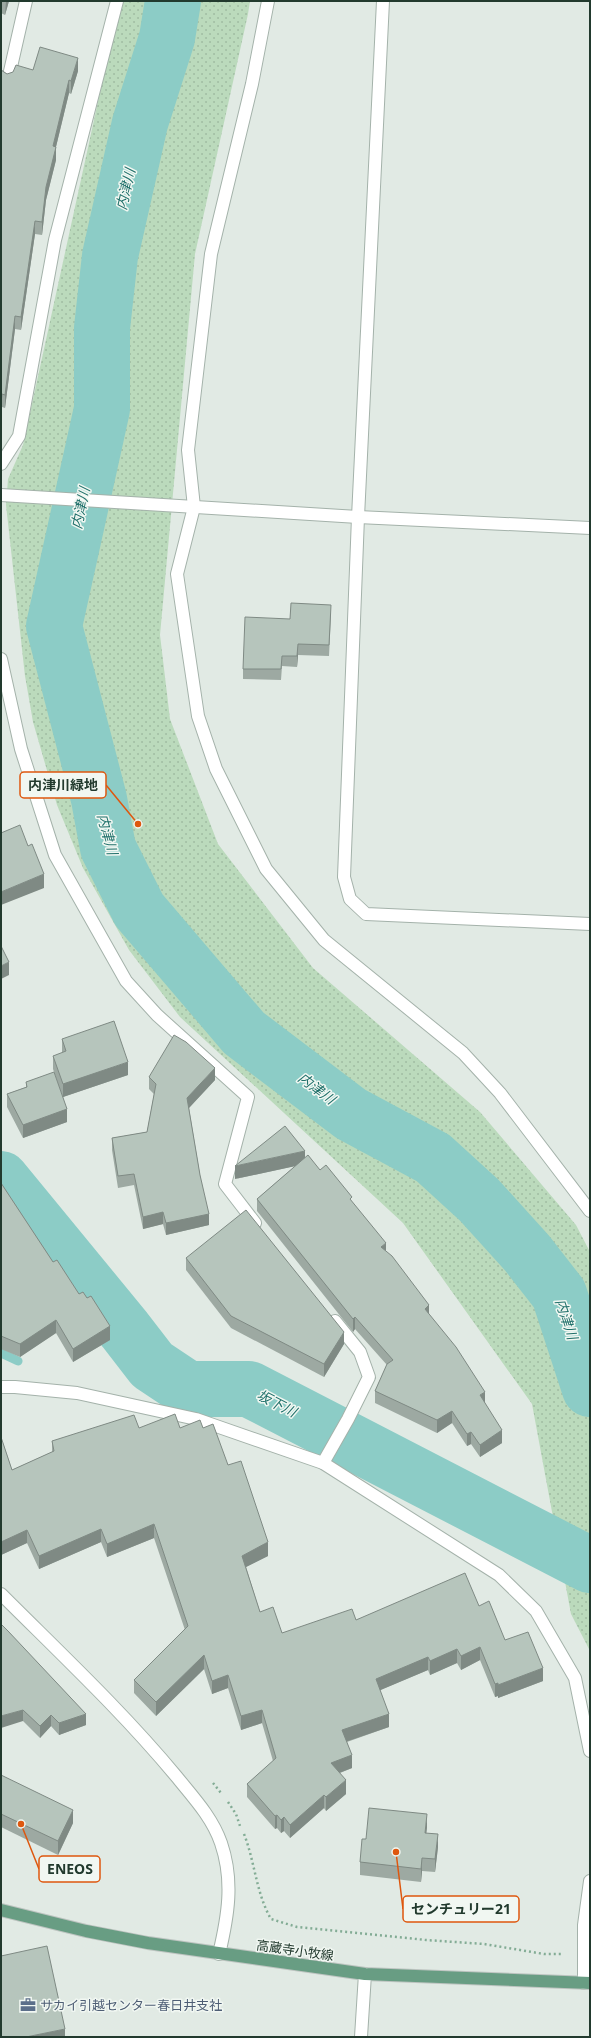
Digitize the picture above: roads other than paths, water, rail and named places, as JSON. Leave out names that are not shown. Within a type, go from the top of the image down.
[{"type":"main road","name":"高蔵寺小牧線","points":[[1,1910],[94,1932],[219,1954],[365,1974],[587,1983]]},
{"type":"street","points":[[8,80],[26,1]]},
{"type":"street","points":[[1,464],[19,436],[55,240],[117,1]]},
{"type":"street","points":[[268,1],[252,84],[211,254],[188,450],[194,507],[177,574],[198,716],[216,770],[266,869],[324,940],[463,1053],[500,1094],[590,1211]]},
{"type":"street","points":[[383,1],[358,517],[344,877],[350,899],[366,914],[590,924]]},
{"type":"street","points":[[1,494],[358,517],[590,528]]},
{"type":"street","points":[[1,659],[21,749],[55,855],[122,974],[157,1015],[248,1097],[225,1184],[265,1234]]},
{"type":"street","points":[[325,1458],[348,1419],[369,1377],[360,1352],[330,1314]]},
{"type":"street","points":[[1,1387],[15,1386],[77,1393],[196,1419],[325,1458],[499,1575],[536,1611],[575,1678],[590,1751]]},
{"type":"street","points":[[1,1594],[145,1738],[201,1806],[213,1823],[222,1844],[230,1881],[228,1917],[219,1954]]},
{"type":"street","points":[[587,1983],[584,1955],[584,1925],[590,1881]]},
{"type":"street","points":[[360,2037],[365,1974]]},
{"type":"waterway","name":"内津川","points":[[173,1],[167,38],[140,123],[110,256],[102,328],[102,409],[54,626],[99,799],[108,848],[139,910],[244,1033],[351,1114],[433,1158],[479,1200],[527,1253],[559,1294],[590,1389]]},
{"type":"waterway","name":"坂下川","points":[[1,1179],[152,1365],[188,1389],[249,1389],[590,1565]]},
{"type":"waterway","points":[[1,1353],[18,1361]]},
{"type":"waterway","points":[[134,1371],[152,1365]]},
{"type":"place","name":"内津川緑地","points":[[138,824]]},
{"type":"place","name":"ENEOS","points":[[21,1824]]},
{"type":"place","name":"センチュリー21","points":[[396,1852]]},
{"type":"place","name":"サカイ引越センター春日井支社","points":[[28,2005]]}]
